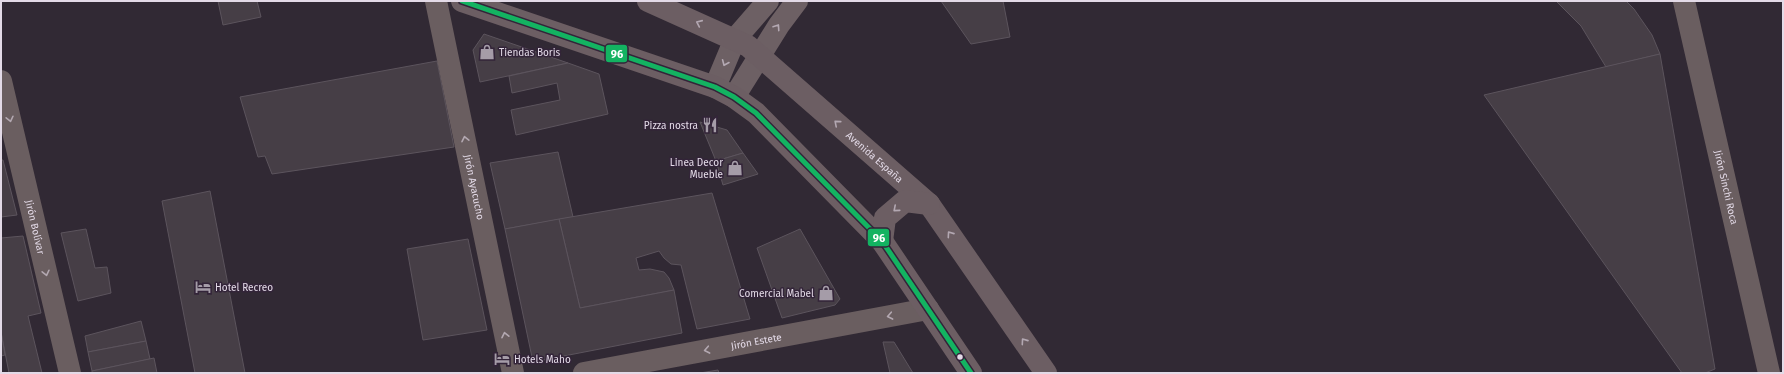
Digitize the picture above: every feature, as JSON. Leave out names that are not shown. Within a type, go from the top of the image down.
[{"type":"main road","points":[[462,1],[715,87],[734,97],[756,113],[882,241],[970,373]]},
{"type":"main road","name":"Avenida España","points":[[648,1],[735,39],[759,55],[929,204],[1046,373]]},
{"type":"main road","points":[[715,87],[735,39],[768,1]]},
{"type":"main road","points":[[734,97],[759,55],[797,1]]},
{"type":"main road","points":[[882,241],[885,218],[905,201],[929,204]]},
{"type":"street","name":"Jirón Ayacucho","points":[[436,1],[513,373]]},
{"type":"street","name":"Jirón Sinchi Roca","points":[[1684,1],[1769,373]]},
{"type":"street","name":"Jirón Bolívar","points":[[1,81],[70,373]]},
{"type":"street","name":"Jirón Estete","points":[[584,373],[928,308]]},
{"type":"building","points":[[218,1],[257,1],[261,17],[223,25]]},
{"type":"building","points":[[941,1],[1003,1],[1010,37],[971,44]]},
{"type":"building","points":[[1556,1],[1626,1],[1634,9],[1652,35],[1660,54],[1606,67],[1581,26]]},
{"type":"building","points":[[484,34],[568,63],[480,82],[473,50]]},
{"type":"building","points":[[1660,54],[1715,369],[1705,373],[1682,373],[1484,95]]},
{"type":"building","points":[[437,61],[454,147],[272,174],[265,156],[258,157],[240,97]]},
{"type":"building","points":[[568,63],[599,74],[608,114],[516,135],[511,110],[560,100],[557,83],[512,93],[509,76]]},
{"type":"building","points":[[700,122],[727,130],[743,153],[716,161]]},
{"type":"building","points":[[558,152],[573,217],[505,229],[490,163]]},
{"type":"building","name":"Linea Decor Mueble","points":[[743,153],[758,174],[723,185],[716,161]]},
{"type":"building","points":[[1,160],[3,160],[17,215],[1,217]]},
{"type":"building","name":"Hotel Recreo","points":[[210,191],[245,373],[195,373],[162,201]]},
{"type":"building","points":[[712,193],[750,319],[697,329],[681,265],[671,264],[659,251],[636,258],[639,270],[650,269],[664,272],[669,278],[674,290],[580,308],[559,219]]},
{"type":"building","points":[[559,219],[580,308],[674,290],[682,333],[533,362],[505,229]]},
{"type":"building","points":[[86,229],[95,268],[107,267],[111,293],[78,301],[61,233]]},
{"type":"building","points":[[800,229],[840,299],[835,305],[782,318],[757,248]]},
{"type":"building","points":[[23,236],[41,313],[28,316],[42,373],[9,373],[1,332],[1,238]]},
{"type":"building","points":[[468,239],[487,330],[423,340],[407,249]]},
{"type":"building","points":[[141,321],[146,341],[88,352],[85,336]]},
{"type":"building","points":[[1,332],[5,355],[1,356]]},
{"type":"building","points":[[146,341],[150,359],[92,371],[88,352]]},
{"type":"building","points":[[883,342],[894,342],[913,373],[890,373]]},
{"type":"building","points":[[154,358],[157,373],[92,373],[92,371]]},
{"type":"building","points":[[718,370],[719,373],[700,373]]},
{"type":"transit line","name":"96","points":[[462,1],[715,87],[734,97],[756,113],[882,241],[971,373]]},
{"type":"place","name":"Tiendas Boris","points":[[487,52]]},
{"type":"place","name":"Pizza nostra","points":[[710,125]]},
{"type":"place","name":"Linea Decor Mueble","points":[[735,168]]},
{"type":"place","name":"Hotel Recreo","points":[[203,287]]},
{"type":"place","name":"Comercial Mabel","points":[[826,293]]},
{"type":"place","name":"Hotels Maho","points":[[502,359]]}]
